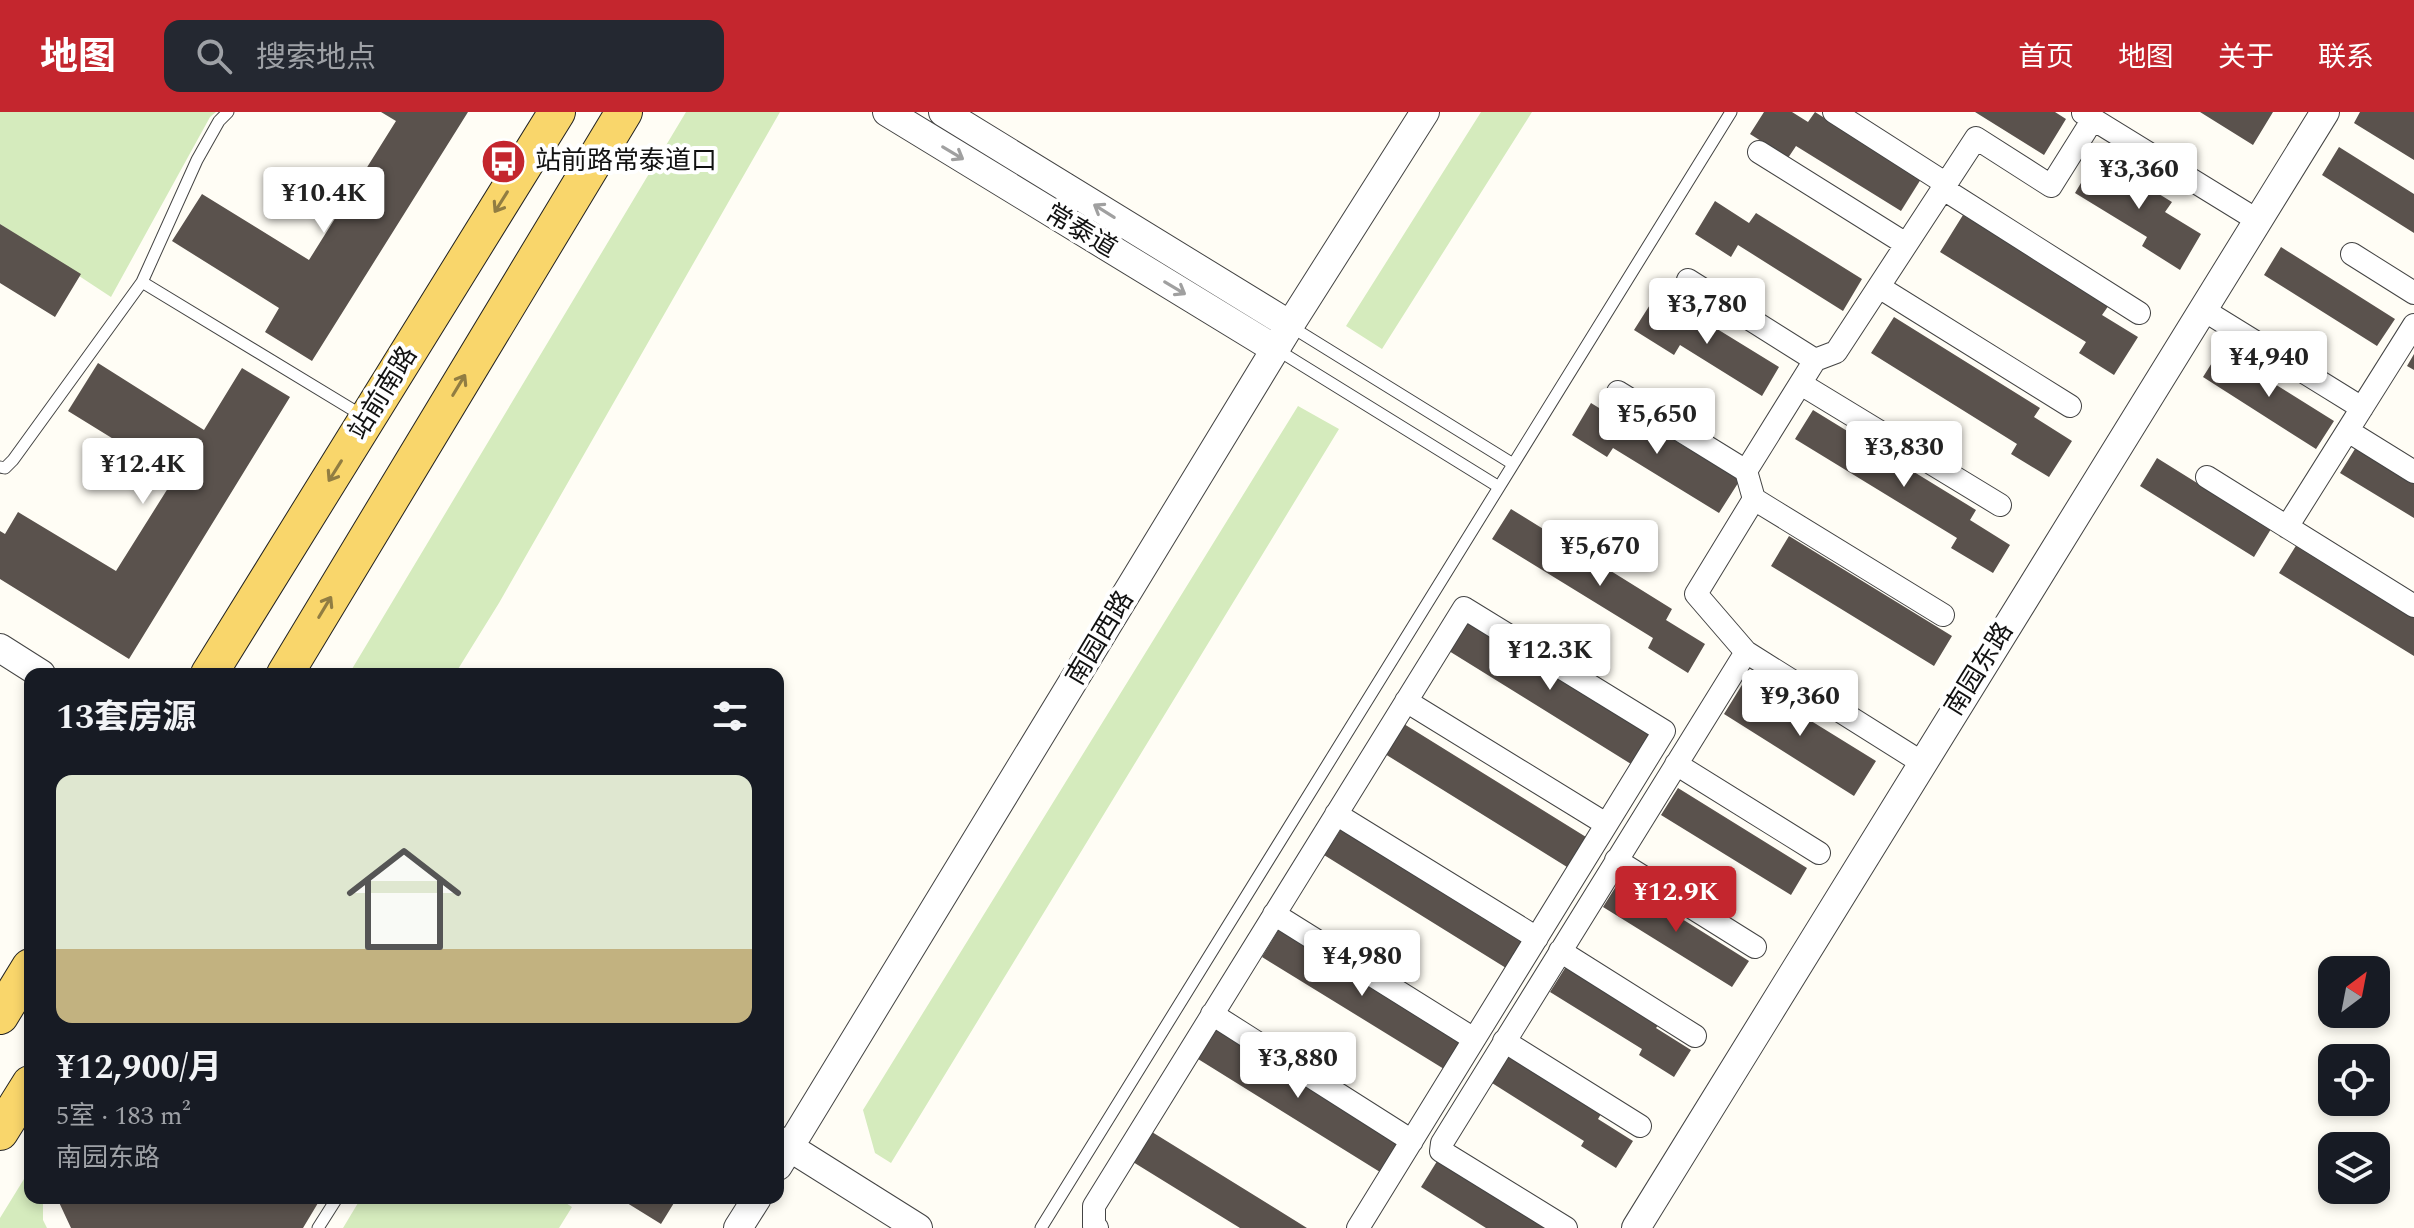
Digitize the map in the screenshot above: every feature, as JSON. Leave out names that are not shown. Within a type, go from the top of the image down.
[{"type":"main road","name":"站前南路","points":[[213,668],[557,112]]},
{"type":"main road","points":[[289,668],[624,112]]},
{"type":"main road","points":[[0,1016],[24,977]]},
{"type":"main road","points":[[0,1160],[14,1110]]},
{"type":"street","name":"常泰道","points":[[887,112],[1282,337]]},
{"type":"street","name":"常泰道","points":[[943,112],[1282,337]]},
{"type":"street","name":"南园西路","points":[[784,1148],[1282,337],[1425,112]]},
{"type":"street","points":[[1834,112],[2139,313]]},
{"type":"street","name":"南园东路","points":[[1636,1228],[2325,112]]},
{"type":"street","points":[[1746,471],[1815,360],[1836,352],[1976,138],[2051,186],[2088,115],[2257,220]]},
{"type":"street","points":[[1759,152],[1906,244]]},
{"type":"street","points":[[2352,254],[2414,293]]},
{"type":"street","points":[[1688,280],[1815,360]]},
{"type":"street","points":[[1879,287],[2070,406]]},
{"type":"street","points":[[2202,309],[2362,408]]},
{"type":"street","points":[[2287,527],[2414,325]]},
{"type":"street","points":[[1801,384],[2000,505]]},
{"type":"street","points":[[1618,392],[1746,471],[1754,499],[1943,615]]},
{"type":"street","points":[[2348,431],[2414,472]]},
{"type":"street","points":[[2207,477],[2414,606]]},
{"type":"street","points":[[1754,499],[1696,594],[1746,652],[1921,762]]},
{"type":"street","points":[[1097,1228],[1094,1226],[1094,1206],[1464,608],[1664,731],[1412,1141],[1370,1224]]},
{"type":"street","points":[[0,648],[32,668]]},
{"type":"street","points":[[1566,1228],[1441,1151],[1442,1143],[1746,652]]},
{"type":"street","points":[[1406,701],[1606,824]]},
{"type":"street","points":[[1676,764],[1819,853]]},
{"type":"street","points":[[1336,814],[1537,938]]},
{"type":"street","points":[[1616,860],[1755,947]]},
{"type":"street","points":[[1274,914],[1474,1039]]},
{"type":"street","points":[[1560,951],[1695,1036]]},
{"type":"street","points":[[1212,1014],[1412,1141]]},
{"type":"street","points":[[1504,1041],[1640,1126]]},
{"type":"street","points":[[784,1152],[918,1228]]},
{"type":"street","points":[[738,1228],[753,1204]]},
{"type":"lane","points":[[0,467],[5,468],[13,460],[142,282],[197,160],[219,121],[228,112]]},
{"type":"lane","points":[[1041,1228],[1731,112]]},
{"type":"lane","points":[[142,282],[367,419]]},
{"type":"lane","points":[[1282,337],[1513,464]]},
{"type":"lane","points":[[1282,337],[1499,487]]},
{"type":"lane","points":[[318,1228],[333,1204]]},
{"type":"green space","points":[[0,112],[216,112],[210,117],[111,297],[0,224]]},
{"type":"green space","points":[[686,112],[780,112],[459,668],[353,668]]},
{"type":"green space","points":[[1481,112],[1532,112],[1382,349],[1346,326]]},
{"type":"green space","points":[[1298,406],[1339,429],[891,1163],[875,1153],[863,1110]]},
{"type":"green space","points":[[24,1179],[24,1204],[43,1204],[43,1220],[47,1228],[0,1228],[0,1218]]},
{"type":"green space","points":[[357,1204],[567,1204],[572,1207],[559,1228],[343,1228]]},
{"type":"building","points":[[381,112],[468,112],[312,361],[265,332],[279,308],[172,241],[202,194],[309,260],[396,121]]},
{"type":"building","points":[[1764,112],[1792,112],[1808,122],[1815,112],[1921,179],[1901,211],[1796,146],[1788,158],[1750,134]]},
{"type":"building","points":[[1975,112],[2055,112],[2066,119],[2044,155]]},
{"type":"building","points":[[2200,112],[2273,112],[2253,145]]},
{"type":"building","points":[[2360,112],[2414,112],[2414,160],[2354,123]]},
{"type":"building","points":[[2339,147],[2414,194],[2414,233],[2322,175]]},
{"type":"building","points":[[2097,156],[2172,202],[2165,212],[2201,234],[2180,270],[2142,246],[2147,237],[2075,193]]},
{"type":"building","points":[[1715,201],[1749,223],[1756,213],[1862,279],[1843,311],[1738,245],[1731,257],[1695,234]]},
{"type":"building","points":[[1963,215],[2109,305],[2102,315],[2138,337],[2114,375],[2079,353],[2086,342],[1940,252]]},
{"type":"building","points":[[0,224],[81,274],[55,317],[0,283]]},
{"type":"building","points":[[2281,247],[2395,319],[2377,346],[2264,275]]},
{"type":"building","points":[[1653,300],[1691,324],[1696,316],[1779,367],[1762,396],[1680,345],[1674,355],[1634,330]]},
{"type":"building","points":[[1894,317],[2040,408],[2034,417],[2072,441],[2049,477],[2011,454],[2017,444],[1871,353]]},
{"type":"building","points":[[2220,350],[2334,421],[2316,449],[2203,377]]},
{"type":"building","points":[[2414,354],[2414,370],[2407,366]]},
{"type":"building","points":[[98,363],[204,430],[242,368],[290,397],[129,659],[0,579],[0,531],[5,534],[18,512],[116,571],[175,477],[68,411]]},
{"type":"building","points":[[1591,403],[1625,424],[1631,414],[1740,480],[1719,513],[1613,448],[1607,457],[1572,435]]},
{"type":"building","points":[[1813,410],[1976,510],[1970,520],[2010,545],[1993,573],[1951,548],[1957,538],[1795,439]]},
{"type":"building","points":[[2358,444],[2414,478],[2414,518],[2340,473]]},
{"type":"building","points":[[2157,458],[2271,529],[2254,557],[2140,486]]},
{"type":"building","points":[[1511,509],[1672,609],[1666,620],[1705,644],[1688,673],[1648,648],[1653,638],[1492,539]]},
{"type":"building","points":[[1789,536],[1952,636],[1934,666],[1771,566]]},
{"type":"building","points":[[2297,544],[2414,616],[2414,656],[2279,573]]},
{"type":"building","points":[[1468,621],[1650,734],[1631,764],[1449,651]]},
{"type":"building","points":[[1745,680],[1876,761],[1854,796],[1724,714]]},
{"type":"building","points":[[1404,724],[1586,837],[1567,867],[1385,754]]},
{"type":"building","points":[[1678,788],[1807,868],[1791,895],[1661,815]]},
{"type":"building","points":[[1343,826],[1525,938],[1506,968],[1324,855]]},
{"type":"building","points":[[1620,880],[1749,961],[1732,987],[1603,907]]},
{"type":"building","points":[[1280,927],[1462,1039],[1444,1069],[1262,957]]},
{"type":"building","points":[[1567,965],[1660,1023],[1656,1028],[1691,1050],[1674,1077],[1639,1055],[1642,1049],[1550,992]]},
{"type":"building","points":[[1217,1029],[1399,1142],[1380,1172],[1198,1059]]},
{"type":"building","points":[[1509,1056],[1601,1114],[1598,1119],[1633,1141],[1616,1168],[1581,1146],[1584,1141],[1492,1083]]},
{"type":"building","points":[[1152,1132],[1307,1228],[1240,1228],[1133,1162]]},
{"type":"building","points":[[1439,1158],[1551,1228],[1486,1228],[1421,1187]]},
{"type":"building","points":[[60,1204],[317,1204],[303,1228],[71,1228]]},
{"type":"building","points":[[629,1204],[673,1204],[661,1224]]},
{"type":"place","name":"站前路常泰道口","points":[[504,161]]}]
